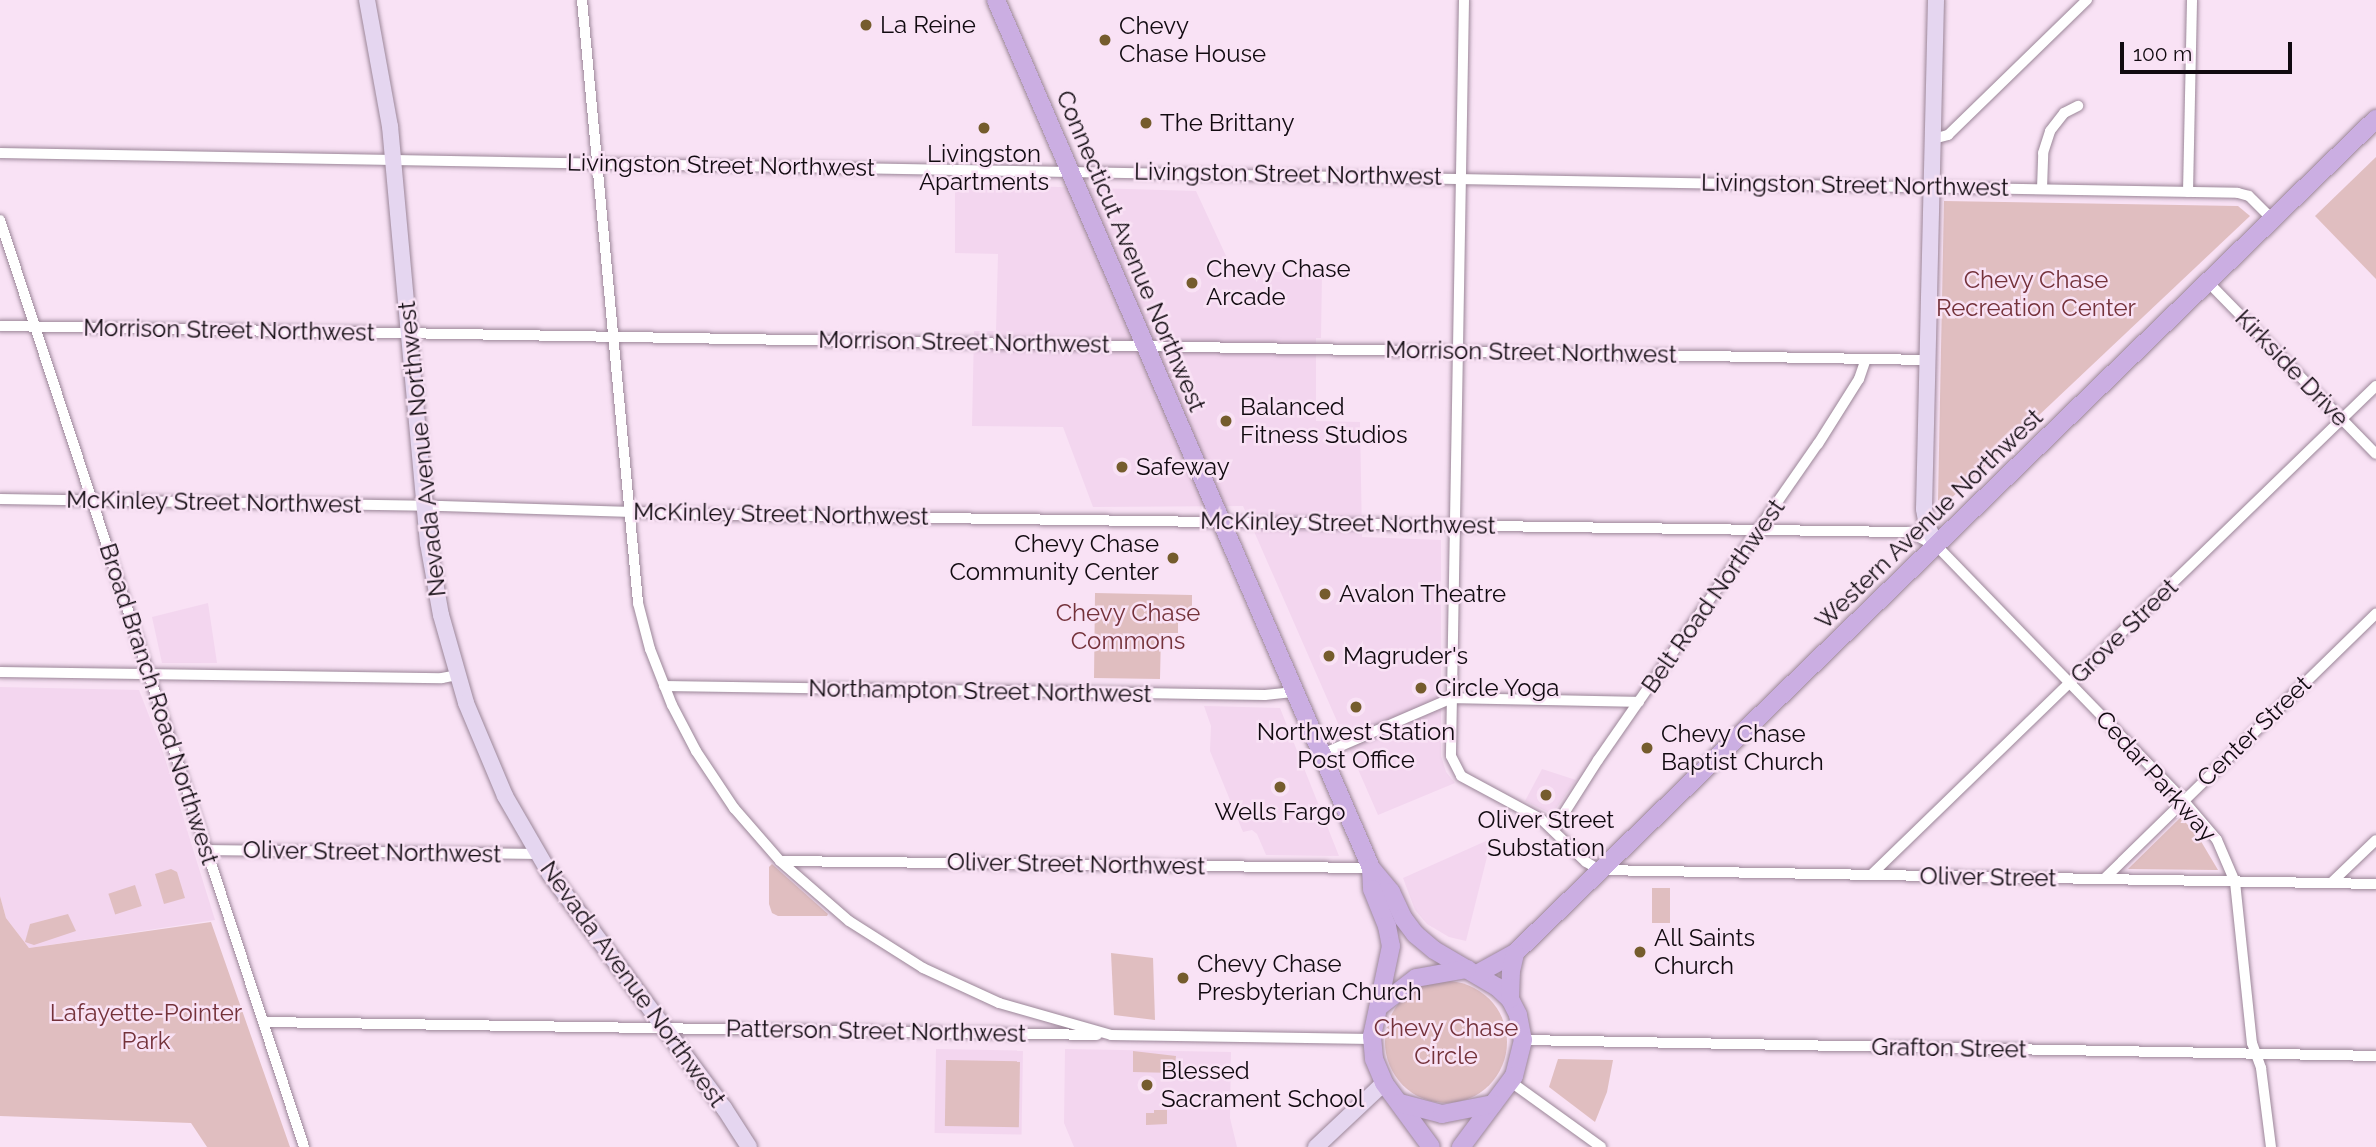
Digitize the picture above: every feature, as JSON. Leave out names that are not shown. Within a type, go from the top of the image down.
[{"type":"main road","name":"Connecticut Avenue Northwest","points":[[996,0],[1371,868],[1391,892],[1403,918],[1415,934],[1472,971]]},
{"type":"main road","name":"Western Avenue Northwest","points":[[1472,971],[1515,953],[2376,119]]},
{"type":"main road","name":"Connecticut Avenue Northwest","points":[[1371,868],[1372,889],[1390,939],[1381,1005]]},
{"type":"main road","points":[[1510,999],[1515,953]]},
{"type":"main road","points":[[1431,1147],[1384,1083],[1374,1059],[1372,1039],[1381,1005],[1416,978],[1472,971],[1510,999],[1518,1015],[1523,1040],[1511,1082],[1461,1147]]},
{"type":"main road","points":[[1400,1103],[1442,1114],[1493,1104]]},
{"type":"street","name":"Nevada Avenue Northwest","points":[[367,0],[382,72],[393,159],[424,505],[438,599],[457,675],[492,767],[537,854],[574,910],[749,1147]]},
{"type":"street","points":[[582,0],[627,512],[640,614],[664,686],[709,772],[745,823],[780,861],[831,908],[903,957],[979,995],[1111,1035],[1372,1039]]},
{"type":"street","points":[[1464,0],[1451,756],[1457,771],[1467,780],[1536,815],[1554,829],[1586,862],[1600,870]]},
{"type":"street","points":[[1936,0],[1924,513],[1937,546]]},
{"type":"street","points":[[1933,139],[1948,135],[2087,0]]},
{"type":"street","points":[[2188,192],[2192,0]]},
{"type":"street","points":[[2042,189],[2043,153],[2050,131],[2064,113],[2078,106]]},
{"type":"street","name":"Livingston Street Northwest","points":[[0,153],[2188,192],[2247,195],[2272,219]]},
{"type":"street","name":"Broad Branch Road Northwest","points":[[0,220],[304,1147]]},
{"type":"street","name":"Kirkside Drive","points":[[2208,282],[2376,454]]},
{"type":"street","name":"Morrison Street Northwest","points":[[0,326],[1928,360]]},
{"type":"street","name":"Belt Road Northwest","points":[[1554,829],[1761,528],[1859,379],[1866,359]]},
{"type":"street","name":"Grove Street","points":[[1871,875],[2376,386]]},
{"type":"street","name":"McKinley Street Northwest","points":[[0,499],[1222,522],[1761,528],[1909,532],[1937,546]]},
{"type":"street","name":"Cedar Parkway","points":[[1937,546],[2183,800],[2217,840],[2235,882],[2256,1054],[2261,1068],[2271,1147]]},
{"type":"street","name":"Center Street","points":[[2104,879],[2376,614]]},
{"type":"street","points":[[0,672],[442,678],[457,675]]},
{"type":"street","name":"Northampton Street Northwest","points":[[664,686],[1265,695],[1295,692]]},
{"type":"street","points":[[1322,754],[1452,698],[1639,702]]},
{"type":"street","points":[[2331,883],[2376,840]]},
{"type":"street","name":"Oliver Street Northwest","points":[[207,850],[537,854]]},
{"type":"street","name":"Oliver Street Northwest","points":[[780,861],[1371,868]]},
{"type":"street","name":"Oliver Street","points":[[1600,870],[2376,884]]},
{"type":"street","points":[[1026,1011],[1026,1033]]},
{"type":"street","name":"Patterson Street Northwest","points":[[264,1022],[1111,1035]]},
{"type":"street","name":"Grafton Street","points":[[1523,1040],[2376,1056]]},
{"type":"street","points":[[1511,1082],[1601,1147]]},
{"type":"street","points":[[1316,1147],[1384,1083]]},
{"type":"shaded area","points":[[955,184],[1196,191],[1233,271],[1322,273],[1321,338],[1316,338],[1316,421],[1360,422],[1362,537],[1441,540],[1441,756],[1446,772],[1455,783],[1378,815],[1243,506],[1093,507],[1063,427],[972,426],[974,331],[996,331],[998,254],[955,253]]},
{"type":"shaded area","points":[[208,603],[217,663],[162,663],[152,617]]},
{"type":"shaded area","points":[[0,687],[139,690],[162,749],[215,920],[29,948],[6,918],[0,896]]},
{"type":"shaded area","points":[[1204,706],[1280,708],[1339,856],[1266,855],[1257,834],[1252,830],[1243,832],[1210,751],[1211,726]]},
{"type":"shaded area","points":[[1542,769],[1576,780],[1552,814],[1525,801]]},
{"type":"shaded area","points":[[1486,841],[1490,845],[1466,941],[1449,937],[1427,924],[1415,910],[1403,878]]},
{"type":"shaded area","points":[[936,1049],[1023,1051],[1022,1135],[935,1133]]},
{"type":"shaded area","name":"Blessed Sacrament School","points":[[1065,1049],[1231,1052],[1230,1118],[1237,1147],[1074,1147],[1064,1123]]},
{"type":"green space","points":[[2376,157],[2376,279],[2315,216]]},
{"type":"green space","name":"Chevy Chase Recreation Center","points":[[1944,201],[2238,206],[2250,216],[1945,504],[1938,500]]},
{"type":"green space","name":"Chevy Chase Commons","points":[[1095,593],[1192,595],[1192,621],[1178,621],[1178,633],[1161,633],[1160,679],[1094,678]]},
{"type":"green space","points":[[2181,817],[2199,838],[2218,870],[2128,869]]},
{"type":"green space","points":[[772,864],[828,914],[827,916],[778,916],[772,913],[769,904],[769,867]]},
{"type":"green space","points":[[171,869],[177,872],[185,898],[164,904],[155,874]]},
{"type":"green space","points":[[135,885],[142,906],[115,915],[108,894]]},
{"type":"green space","points":[[1652,888],[1670,888],[1670,923],[1652,923]]},
{"type":"green space","name":"Lafayette-Pointer Park","points":[[0,896],[6,918],[29,948],[211,922],[290,1147],[207,1147],[191,1123],[0,1116]]},
{"type":"green space","points":[[68,914],[76,931],[34,945],[25,942],[30,924]]},
{"type":"green space","points":[[1111,953],[1153,958],[1155,1020],[1114,1015]]},
{"type":"green space","name":"Chevy Chase Circle","points":[[1446,981],[1470,985],[1489,999],[1503,1018],[1507,1042],[1503,1066],[1489,1085],[1470,1099],[1446,1103],[1422,1099],[1403,1085],[1389,1066],[1385,1042],[1389,1018],[1403,999],[1422,985]]},
{"type":"green space","points":[[1133,1051],[1176,1056],[1174,1073],[1133,1072]]},
{"type":"green space","points":[[1558,1059],[1613,1060],[1607,1092],[1595,1122],[1549,1087]]},
{"type":"green space","points":[[946,1060],[1020,1061],[1019,1127],[945,1126]]},
{"type":"green space","points":[[1154,1110],[1167,1110],[1167,1124],[1146,1125],[1146,1113],[1154,1113]]},
{"type":"place","name":"La Reine","points":[[866,25]]},
{"type":"place","name":"Chevy Chase House","points":[[1105,40]]},
{"type":"place","name":"The Brittany","points":[[1146,123]]},
{"type":"place","name":"Livingston Apartments","points":[[984,128]]},
{"type":"place","name":"Chevy Chase Arcade","points":[[1192,283]]},
{"type":"place","name":"Balanced Fitness Studios","points":[[1226,421]]},
{"type":"place","name":"Safeway","points":[[1122,467]]},
{"type":"place","name":"Chevy Chase Community Center","points":[[1173,558]]},
{"type":"place","name":"Avalon Theatre","points":[[1325,594]]},
{"type":"place","name":"Magruder's","points":[[1329,656]]},
{"type":"place","name":"Circle Yoga","points":[[1421,688]]},
{"type":"place","name":"Northwest Station Post Office","points":[[1356,707]]},
{"type":"place","name":"Chevy Chase Baptist Church","points":[[1647,748]]},
{"type":"place","name":"Wells Fargo","points":[[1280,787]]},
{"type":"place","name":"Oliver Street Substation","points":[[1546,795]]},
{"type":"place","name":"All Saints Church","points":[[1640,952]]},
{"type":"place","name":"Chevy Chase Presbyterian Church","points":[[1183,978]]},
{"type":"place","name":"Blessed Sacrament School","points":[[1147,1085]]}]
